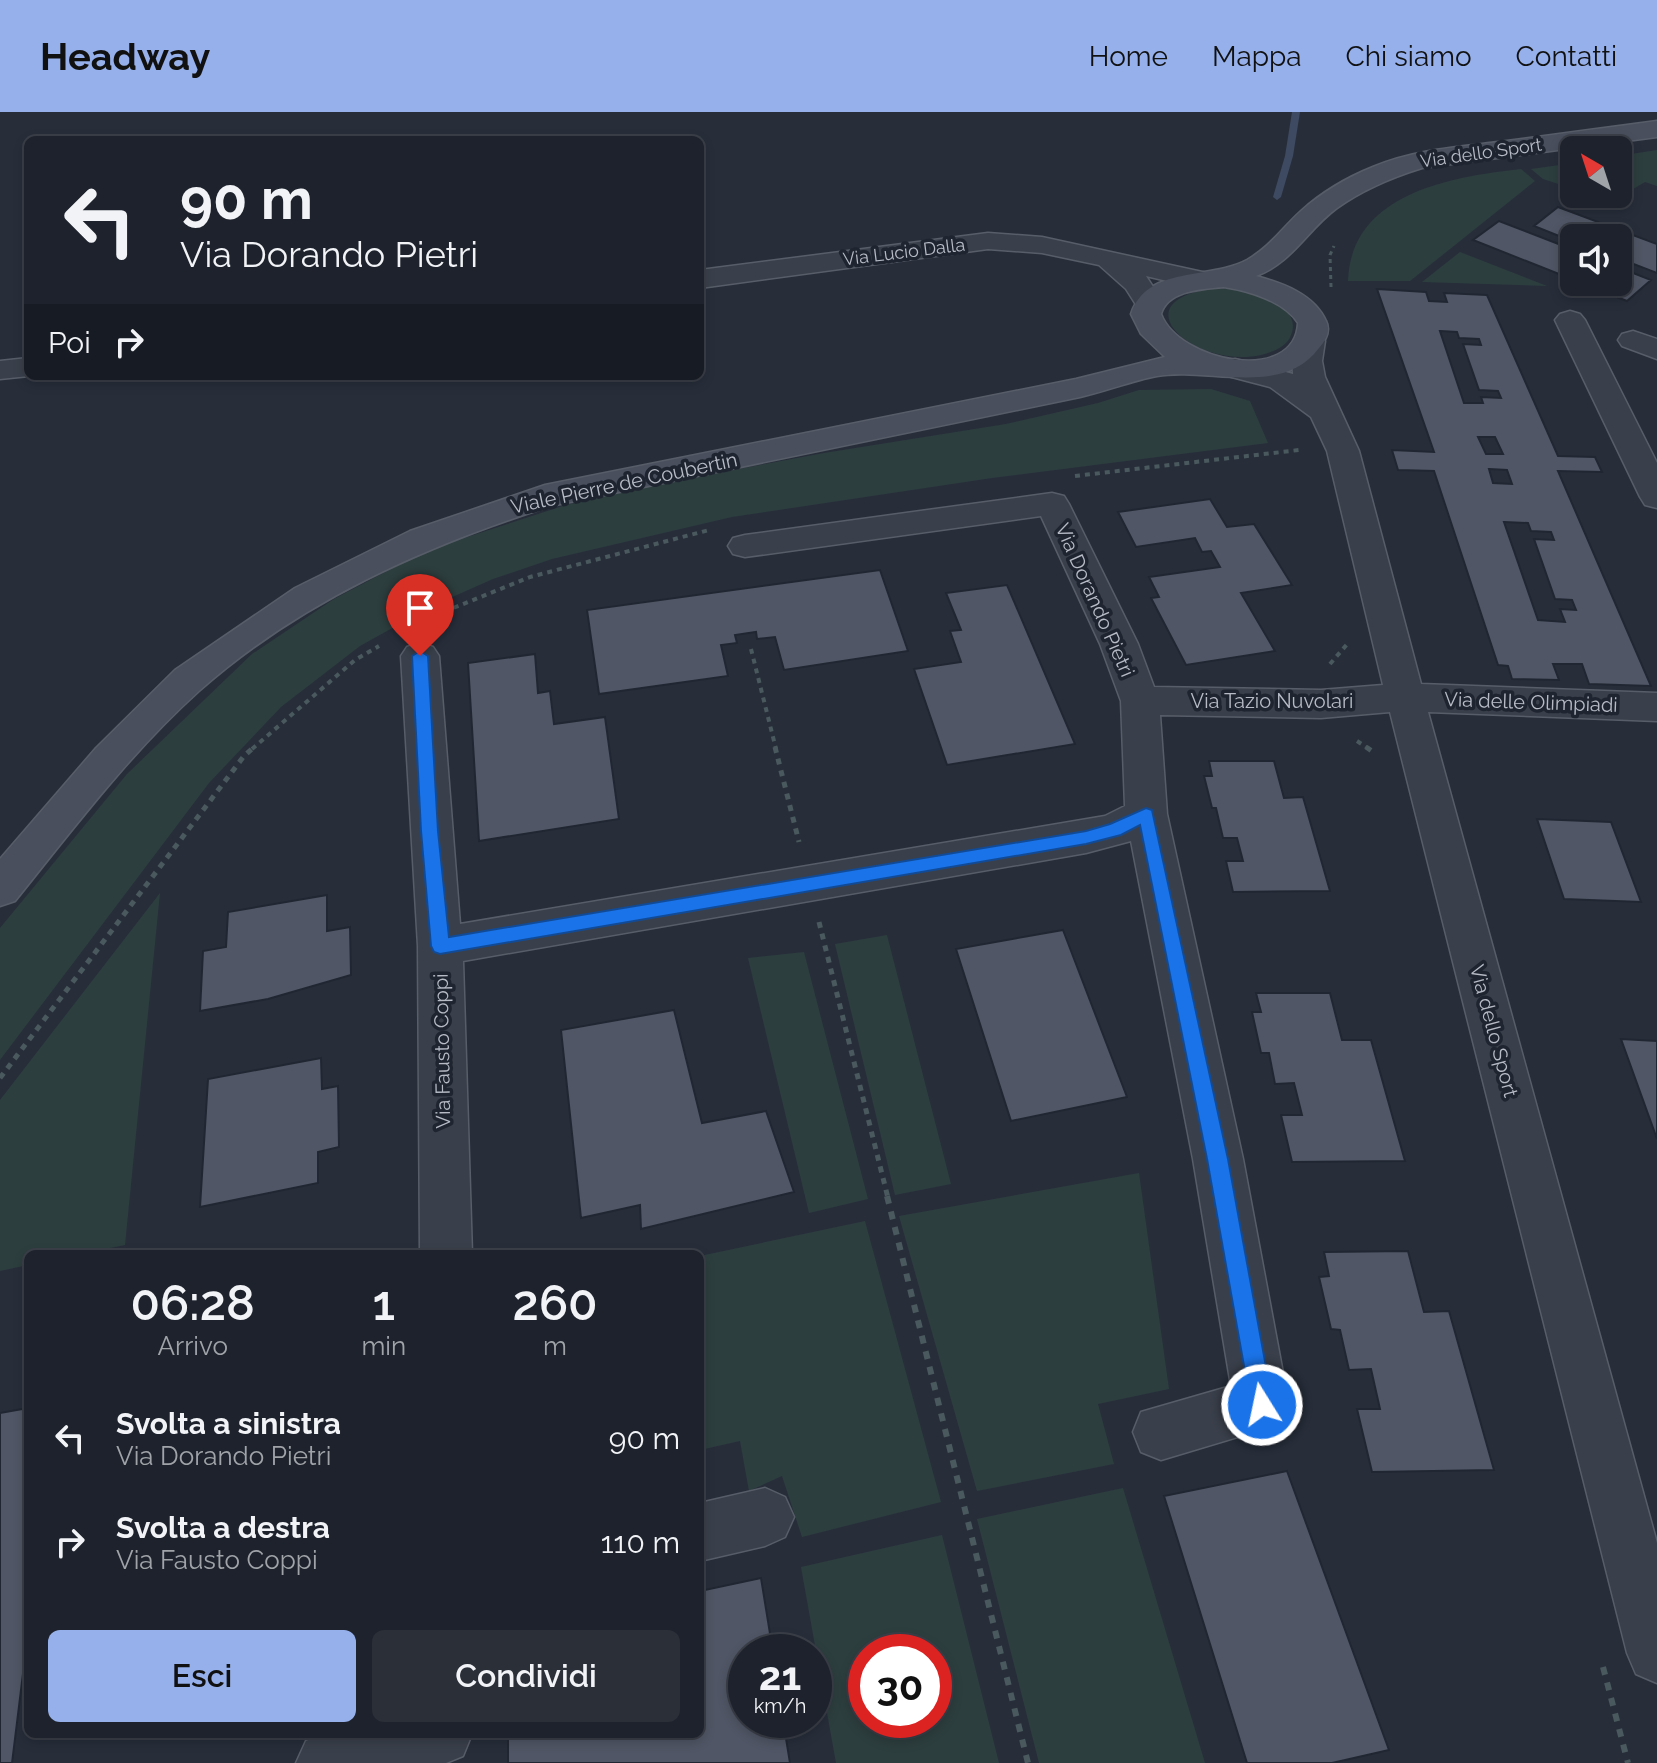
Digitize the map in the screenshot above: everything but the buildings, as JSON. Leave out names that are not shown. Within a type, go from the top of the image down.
[{"type":"street","name":"Via dello Sport","points":[[1210,278],[1255,267],[1285,247],[1307,220],[1328,202],[1362,181],[1418,161],[1657,129]]},
{"type":"street","name":"Via Lucio Dalla","points":[[704,278],[988,241],[1042,245],[1210,278]]},
{"type":"street","points":[[1285,247],[1286,287],[1291,299]]},
{"type":"street","points":[[1108,259],[1138,284],[1151,317],[1171,349],[1221,366]]},
{"type":"street","points":[[1210,278],[1271,288],[1291,299],[1305,312],[1312,327],[1310,341]]},
{"type":"street","name":"Viale Pierre de Coubertin","points":[[1091,384],[1134,357],[1163,291],[1210,278]]},
{"type":"street","points":[[1570,320],[1657,497]]},
{"type":"street","name":"Via dello Sport","points":[[1310,341],[1306,368],[1343,451],[1657,1653]]},
{"type":"street","name":"Viale Pierre de Coubertin","points":[[1,886],[113,753],[185,683],[265,622],[390,551],[486,514],[545,496],[868,433],[1155,367],[1282,362],[1300,353],[1310,341]]},
{"type":"street","name":"Via dello Sport","points":[[1221,366],[1281,380],[1324,412]]},
{"type":"street","points":[[0,370],[24,367]]},
{"type":"street","name":"Via Dorando Pietri","points":[[733,537],[1052,504],[1119,644],[1140,701],[1146,814]]},
{"type":"street","name":"Via Fausto Coppi","points":[[418,640],[440,946],[446,1250]]},
{"type":"street","name":"Via Tazio Nuvolari","points":[[1140,701],[1321,704],[1405,697]]},
{"type":"street","name":"Via delle Olimpiadi","points":[[1405,697],[1657,707]]},
{"type":"street","points":[[440,946],[1086,837],[1115,830],[1146,814],[1218,1159],[1262,1405],[1161,1432]]},
{"type":"street","points":[[704,1531],[765,1517]]},
{"type":"street","points":[[328,1763],[425,1738]]},
{"type":"street","points":[[454,1738],[454,1763]]},
{"type":"path","points":[[1332,298],[1330,255],[1336,241]]},
{"type":"path","points":[[1072,476],[1279,451],[1343,451]]},
{"type":"path","points":[[418,640],[472,595],[533,573],[733,537]]},
{"type":"path","points":[[0,1078],[244,756],[355,660],[380,646]]},
{"type":"path","points":[[751,649],[1028,1763]]},
{"type":"shaded area","points":[[1657,150],[1657,186],[1645,182],[1632,190],[1632,154]]},
{"type":"shaded area","points":[[1560,165],[1560,184],[1543,179],[1531,169]]},
{"type":"shaded area","points":[[1521,169],[1535,181],[1410,281],[1348,281],[1353,251],[1366,228],[1386,209],[1409,195],[1436,185]]},
{"type":"shaded area","points":[[1460,252],[1547,286],[1422,282]]},
{"type":"shaded area","points":[[1218,288],[1254,294],[1280,305],[1293,323],[1289,339],[1270,352],[1236,357],[1191,343],[1176,331],[1169,318],[1172,305],[1188,295]]},
{"type":"shaded area","points":[[1211,389],[1250,401],[1268,443],[992,478],[732,517],[552,559],[493,579],[432,606],[360,646],[281,707],[209,783],[0,1060],[0,928],[127,774],[252,654],[334,599],[427,550],[566,505],[653,485],[824,453],[1006,424],[1098,403],[1139,390]]},
{"type":"shaded area","points":[[160,893],[125,1245],[101,1250],[24,1250],[24,1266],[0,1271],[0,1100]]},
{"type":"shaded area","points":[[887,935],[951,1184],[895,1195],[835,944]]},
{"type":"shaded area","points":[[804,952],[868,1199],[809,1213],[748,958]]},
{"type":"shaded area","points":[[1139,1173],[1169,1389],[1098,1404],[1114,1464],[977,1491],[899,1216]]},
{"type":"shaded area","points":[[865,1221],[941,1502],[802,1537],[782,1476],[749,1491],[740,1441],[704,1449],[704,1255]]},
{"type":"shaded area","points":[[1123,1488],[1205,1763],[1039,1763],[977,1519]]},
{"type":"shaded area","points":[[942,1535],[999,1763],[836,1763],[832,1738],[832,1634],[813,1634],[801,1567]]},
{"type":"waterway","points":[[1277,197],[1289,156],[1296,112]]},
{"type":"route","points":[[420,656],[440,946],[1086,837],[1115,830],[1146,814],[1218,1159],[1262,1405]]}]
